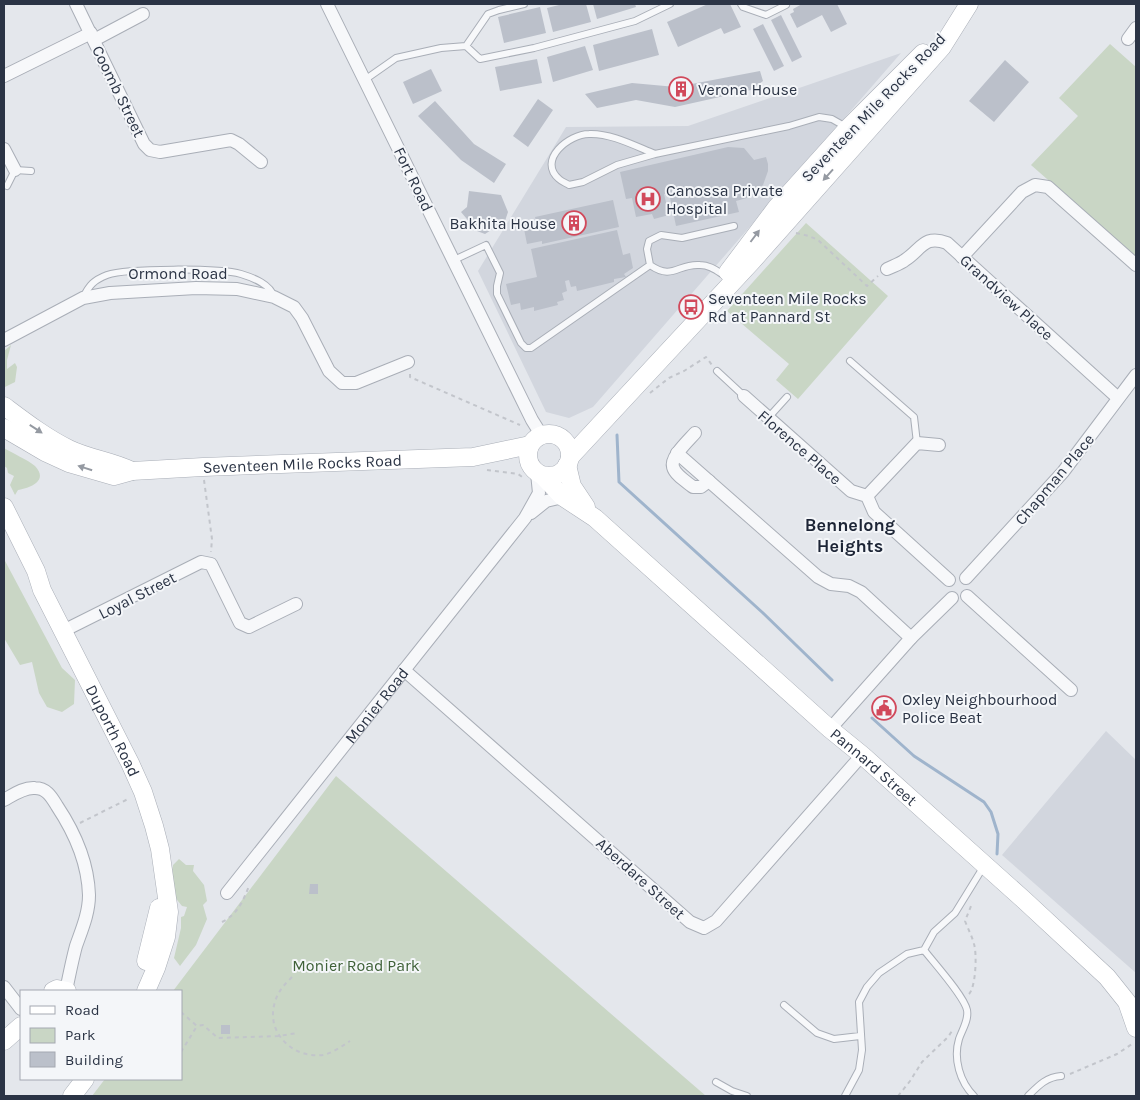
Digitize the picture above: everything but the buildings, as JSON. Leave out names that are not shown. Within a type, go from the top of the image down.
[{"type":"main road","name":"Seventeen Mile Rocks Road","points":[[697,319],[725,276],[777,207],[942,47],[965,10]]},
{"type":"main road","name":"Seventeen Mile Rocks Road","points":[[567,455],[602,424],[753,260],[854,133]]},
{"type":"main road","name":"Seventeen Mile Rocks Road","points":[[4,406],[70,450],[119,464],[132,471]]},
{"type":"main road","name":"Seventeen Mile Rocks Road","points":[[8,433],[61,459],[90,470],[114,476],[132,471],[203,467],[473,457],[536,440]]},
{"type":"main road","points":[[557,436],[567,455],[559,474],[551,476],[534,473],[528,456],[536,440],[557,436]]},
{"type":"main road","name":"Pannard Street","points":[[567,455],[572,486],[595,518]]},
{"type":"main road","name":"Seventeen Mile Rocks Road","points":[[473,457],[534,473]]},
{"type":"main road","name":"Pannard Street","points":[[534,473],[564,497],[595,518],[830,729],[862,755],[1107,977],[1127,1002],[1134,1036]]},
{"type":"main road","name":"Duporth Road","points":[[4,507],[36,570],[42,590],[143,792],[160,849],[163,878]]},
{"type":"main road","name":"Duporth Road","points":[[4,533],[27,574],[42,590]]},
{"type":"main road","points":[[134,990],[146,963],[153,936],[163,878]]},
{"type":"main road","points":[[146,990],[166,937],[169,912],[163,878]]},
{"type":"main road","points":[[4,1041],[20,1027]]},
{"type":"main road","points":[[60,1096],[72,1080]]},
{"type":"main road","points":[[72,1096],[84,1080]]},
{"type":"street","name":"Coomb Street","points":[[76,4],[144,144],[150,150],[160,152],[231,140],[239,144],[261,162]]},
{"type":"street","name":"Fort Road","points":[[327,4],[366,79],[532,420],[536,440]]},
{"type":"street","points":[[4,76],[143,14]]},
{"type":"street","points":[[1128,38],[1136,28]]},
{"type":"street","points":[[4,149],[15,170]]},
{"type":"street","points":[[962,257],[1022,192],[1035,185],[1048,187],[1136,265]]},
{"type":"street","name":"Grandview Place","points":[[887,269],[905,261],[928,241],[935,239],[947,243],[1118,398]]},
{"type":"street","name":"Ormond Road","points":[[4,340],[83,298],[110,293],[196,288],[237,289],[274,297],[294,306],[329,371],[342,383],[356,383],[408,362]]},
{"type":"street","name":"Chapman Place","points":[[966,578],[1063,472],[1136,375]]},
{"type":"street","name":"Florence Place","points":[[744,396],[851,491],[867,496]]},
{"type":"street","points":[[695,433],[678,453],[818,577],[831,584],[849,586],[860,592],[911,638]]},
{"type":"street","points":[[939,445],[918,444],[867,496],[874,512],[949,580]]},
{"type":"street","name":"Monier Road","points":[[227,893],[525,518],[538,493],[534,473]]},
{"type":"street","name":"Monier Road","points":[[525,518],[546,501],[564,497]]},
{"type":"street","name":"Loyal Street","points":[[63,632],[201,562],[211,564]]},
{"type":"street","points":[[211,564],[240,623],[249,627],[296,604]]},
{"type":"street","points":[[955,576],[966,578],[970,587],[967,596],[958,599],[952,598],[946,587],[949,580],[955,576]]},
{"type":"street","points":[[967,596],[1071,690]]},
{"type":"street","points":[[830,729],[911,638],[952,598]]},
{"type":"street","name":"Aberdare Street","points":[[404,670],[690,922],[704,928],[716,921],[862,755]]},
{"type":"street","points":[[4,800],[26,788],[36,788],[48,792],[72,828],[79,846],[85,866],[88,895],[86,918],[72,962],[66,990]]},
{"type":"street","points":[[4,988],[20,1008]]},
{"type":"lane","points":[[466,46],[488,14],[524,4]]},
{"type":"lane","points":[[366,79],[396,58],[441,48],[466,46],[480,59],[534,48],[635,21],[670,4]]},
{"type":"lane","points":[[741,4],[766,15],[786,5]]},
{"type":"lane","points":[[655,154],[613,138],[598,134],[586,134],[575,137],[564,144],[551,161],[553,172],[559,180],[569,185],[583,182],[617,166],[655,154],[789,126],[819,117],[832,119],[854,133]]},
{"type":"lane","points":[[7,186],[15,170],[31,171]]},
{"type":"lane","points":[[725,276],[712,267],[699,264],[669,273],[658,270],[650,265],[646,249],[649,241],[661,234],[682,238],[734,226]]},
{"type":"lane","points":[[454,260],[486,245],[500,274],[496,286],[497,294],[521,344],[526,348],[532,348],[650,265]]},
{"type":"lane","name":"Ormond Road","points":[[83,298],[90,284],[108,275],[130,271],[189,271],[240,274],[262,282],[272,291],[274,297]]},
{"type":"lane","points":[[850,361],[914,417],[918,444]]},
{"type":"lane","name":"Florence Place","points":[[717,371],[744,396]]},
{"type":"lane","points":[[768,418],[787,397]]},
{"type":"lane","points":[[845,1096],[859,1070],[862,1050],[859,1002],[867,987],[879,973],[907,954],[924,950],[934,932],[955,914],[984,865]]},
{"type":"lane","points":[[924,950],[962,1000],[967,1011],[965,1025],[958,1041],[958,1067],[967,1088],[974,1096]]},
{"type":"lane","points":[[784,1005],[817,1033],[834,1039],[860,1036]]},
{"type":"lane","points":[[1028,1096],[1039,1084],[1053,1077],[1061,1076]]},
{"type":"lane","points":[[716,1082],[732,1091],[747,1096]]},
{"type":"path","points":[[791,232],[818,240],[866,286],[887,269]]},
{"type":"path","points":[[643,395],[652,392],[669,378],[706,357],[717,371]]},
{"type":"path","points":[[408,362],[410,377],[522,426]]},
{"type":"path","points":[[203,467],[212,539],[211,564]]},
{"type":"path","points":[[486,470],[518,474],[534,473]]},
{"type":"path","points":[[72,828],[131,798]]},
{"type":"path","points":[[222,922],[232,918],[243,902],[252,878],[248,867]]},
{"type":"path","points":[[292,976],[278,994],[274,1003],[274,1024],[279,1036],[291,1048],[310,1055],[325,1054],[350,1040]]},
{"type":"path","points":[[182,1013],[197,1026]]},
{"type":"path","points":[[182,1050],[197,1026],[203,1025],[218,1038],[279,1036],[296,1033]]},
{"type":"path","points":[[1061,1076],[1117,1054],[1134,1036]]},
{"type":"shaded area","name":"Canossa Private Hospital","points":[[901,53],[593,407],[569,418],[546,412],[478,271],[566,127],[688,126]]},
{"type":"shaded area","points":[[1106,731],[1136,760],[1136,973],[1002,855]]},
{"type":"green space","points":[[1110,44],[1136,67],[1136,257],[1031,165],[1078,116],[1059,98]]},
{"type":"green space","points":[[806,223],[888,296],[798,399],[776,380],[789,364],[727,311]]},
{"type":"green space","points":[[11,345],[7,369],[15,363],[17,367],[15,382],[5,387],[4,351]]},
{"type":"green space","points":[[4,448],[28,461],[39,471],[39,480],[36,483],[28,488],[18,490],[15,495],[10,485],[14,476],[8,473],[7,468],[4,466]]},
{"type":"green space","points":[[4,559],[62,668],[75,680],[74,704],[62,712],[47,707],[39,693],[32,662],[20,665],[4,638]]},
{"type":"green space","name":"Monier Road Park","points":[[336,776],[706,1096],[92,1096],[104,1080],[182,1080],[182,990],[174,990]]},
{"type":"green space","points":[[179,859],[186,865],[194,865],[193,871],[204,885],[207,901],[203,905],[207,919],[196,945],[180,966],[174,958],[181,928],[181,917],[184,916],[187,907],[182,906],[173,895],[171,878],[173,865]]},
{"type":"waterway","points":[[617,435],[619,482],[763,613],[832,680]]},
{"type":"waterway","points":[[872,718],[914,756],[984,802],[991,812],[998,834],[997,854]]},
{"type":"place","name":"Verona House","points":[[681,89]]},
{"type":"place","name":"Canossa Private Hospital","points":[[648,199]]},
{"type":"place","name":"Bakhita House","points":[[574,223]]},
{"type":"place","name":"Seventeen Mile Rocks Rd at Pannard St","points":[[691,307]]},
{"type":"place","name":"Oxley Neighbourhood Police Beat","points":[[884,708]]},
{"type":"district","name":"Bennelong Heights","points":[[850,535]]}]
